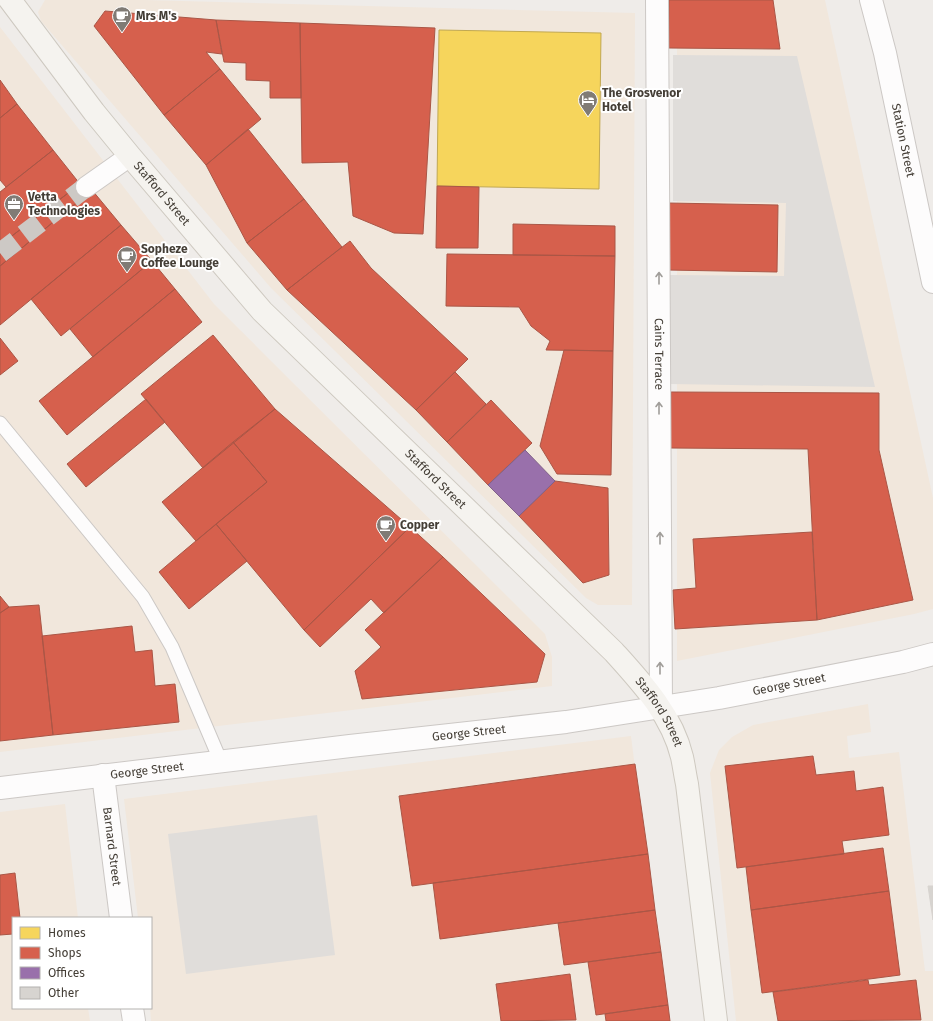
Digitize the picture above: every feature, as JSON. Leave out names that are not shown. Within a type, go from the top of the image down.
[{"type":"main road","name":"Stafford Street","points":[[10,0],[94,112],[262,311],[614,652],[661,707],[682,757],[687,784],[716,1021]]},
{"type":"street","name":"Cains Terrace","points":[[658,0],[661,707]]},
{"type":"street","name":"Station Street","points":[[871,0],[885,53],[933,282]]},
{"type":"street","points":[[86,187],[130,156]]},
{"type":"street","name":"George Street","points":[[0,788],[358,745],[566,722],[719,698],[903,662],[933,654]]},
{"type":"street","name":"Barnard Street","points":[[103,775],[121,917]]},
{"type":"street","points":[[132,1009],[134,1021]]},
{"type":"lane","points":[[0,423],[143,597],[172,647],[221,762]]},
{"type":"shaded area","points":[[45,0],[145,0],[635,13],[632,605],[598,605],[586,598],[271,288],[41,21],[38,12]]},
{"type":"shaded area","points":[[677,0],[825,0],[933,498],[933,609],[677,661]]},
{"type":"shaded area","points":[[0,27],[214,304],[545,634],[552,657],[552,686],[0,752]]},
{"type":"shaded area","points":[[673,55],[797,56],[875,387],[669,384],[670,275],[784,276],[786,203],[673,201]]},
{"type":"shaded area","points":[[868,704],[871,732],[847,736],[849,758],[899,752],[925,971],[933,971],[933,1021],[736,1021],[710,773],[719,750],[732,737],[753,725]]},
{"type":"shaded area","points":[[631,736],[667,1021],[151,1021],[152,917],[138,917],[124,799]]},
{"type":"shaded area","points":[[65,804],[78,917],[12,917],[12,1009],[88,1009],[90,1021],[0,1021],[0,812]]},
{"type":"shaded area","points":[[317,815],[335,955],[186,974],[168,834]]},
{"type":"building: Homes","points":[[439,30],[601,33],[599,189],[437,186]]},
{"type":"building: Shops","points":[[669,0],[773,0],[780,49],[669,48]]},
{"type":"building: Shops","points":[[105,11],[216,20],[222,54],[206,52],[220,69],[164,115],[94,26]]},
{"type":"building: Shops","points":[[216,20],[300,23],[301,98],[270,98],[270,81],[246,80],[246,63],[224,62]]},
{"type":"building: Shops","points":[[300,23],[435,28],[423,234],[394,233],[353,216],[348,162],[302,163]]},
{"type":"building: Shops","points":[[220,69],[261,119],[206,165],[164,115]]},
{"type":"building: Shops","points":[[0,80],[17,104],[0,118]]},
{"type":"building: Shops","points":[[17,104],[53,150],[6,187],[0,180],[0,118]]},
{"type":"building: Shops","points":[[248,129],[304,199],[247,243],[206,165]]},
{"type":"building: Shops","points":[[53,150],[80,184],[0,245],[0,192]]},
{"type":"building: Shops","points":[[80,184],[92,190],[0,266],[0,245]]},
{"type":"building: Shops","points":[[437,186],[479,187],[478,248],[436,248]]},
{"type":"building: Shops","points":[[92,190],[121,225],[0,325],[0,266]]},
{"type":"building: Shops","points":[[304,199],[342,247],[287,290],[247,243]]},
{"type":"building: Shops","points":[[668,203],[778,205],[777,272],[667,270]]},
{"type":"building: Shops","points":[[513,224],[615,226],[615,256],[513,255]]},
{"type":"building: Shops","points":[[121,225],[152,261],[61,336],[31,299]]},
{"type":"building: Shops","points":[[350,241],[371,268],[468,359],[416,410],[287,290]]},
{"type":"building: Shops","points":[[447,254],[615,256],[613,351],[546,350],[550,341],[531,326],[519,307],[446,306]]},
{"type":"building: Shops","points":[[152,261],[175,289],[93,357],[70,329]]},
{"type":"building: Shops","points":[[175,289],[202,322],[67,435],[39,401]]},
{"type":"building: Shops","points":[[213,335],[275,409],[203,468],[141,394]]},
{"type":"building: Shops","points":[[0,338],[18,361],[0,375]]},
{"type":"building: Shops","points":[[564,350],[613,351],[611,475],[557,474],[540,446]]},
{"type":"building: Shops","points":[[455,372],[486,404],[447,442],[416,410]]},
{"type":"building: Shops","points":[[671,392],[879,393],[879,450],[913,600],[817,620],[808,449],[670,448]]},
{"type":"building: Shops","points":[[146,399],[165,422],[86,487],[67,464]]},
{"type":"building: Shops","points":[[491,400],[532,443],[488,485],[447,442]]},
{"type":"building: Shops","points":[[275,409],[410,527],[304,630],[216,524],[267,482],[233,442]]},
{"type":"building: Shops","points":[[233,442],[267,482],[196,541],[162,502]]},
{"type":"building: Shops","points":[[555,481],[608,488],[609,575],[583,583],[519,516]]},
{"type":"building: Shops","points":[[216,524],[247,561],[189,609],[159,572]]},
{"type":"building: Shops","points":[[410,527],[443,557],[384,613],[371,599],[320,647],[304,630]]},
{"type":"building: Shops","points":[[812,532],[817,620],[675,629],[673,590],[696,588],[693,539]]},
{"type":"building: Shops","points":[[443,557],[545,654],[537,682],[362,699],[355,671],[381,647],[365,630]]},
{"type":"building: Shops","points":[[0,596],[9,607],[0,613]]},
{"type":"building: Shops","points":[[39,605],[53,735],[0,741],[0,613],[9,607]]},
{"type":"building: Shops","points":[[132,626],[135,652],[152,650],[155,686],[175,684],[179,722],[53,735],[42,636]]},
{"type":"building: Shops","points":[[813,756],[816,775],[854,771],[856,791],[883,787],[889,835],[842,841],[844,854],[737,868],[725,766]]},
{"type":"building: Shops","points":[[635,764],[648,854],[412,886],[399,796]]},
{"type":"building: Shops","points":[[883,848],[889,891],[751,910],[746,867]]},
{"type":"building: Shops","points":[[648,854],[655,910],[440,939],[433,883]]},
{"type":"building: Shops","points":[[15,873],[20,917],[12,917],[12,934],[0,935],[0,875]]},
{"type":"building: Shops","points":[[889,891],[900,975],[762,993],[751,910]]},
{"type":"building: Shops","points":[[655,910],[661,952],[564,965],[558,923]]},
{"type":"building: Shops","points":[[661,952],[668,1005],[596,1015],[588,962]]},
{"type":"building: Shops","points":[[570,974],[576,1020],[501,1021],[496,984]]},
{"type":"building: Shops","points":[[868,980],[869,985],[916,980],[921,1020],[778,1021],[773,992]]},
{"type":"building: Shops","points":[[668,1005],[670,1021],[606,1021],[605,1014]]},
{"type":"building: Offices","points":[[525,450],[555,481],[519,516],[488,485]]},
{"type":"building: Other","points":[[928,886],[933,886],[933,920]]},
{"type":"tunnel","points":[[0,253],[86,187]]},
{"type":"place","name":"Mrs M's","points":[[122,33]]},
{"type":"place","name":"The Grosvenor Hotel","points":[[588,117]]},
{"type":"place","name":"Vetta Technologies","points":[[14,221]]},
{"type":"place","name":"Sopheze Coffee Lounge","points":[[127,273]]},
{"type":"place","name":"Copper","points":[[386,542]]}]
